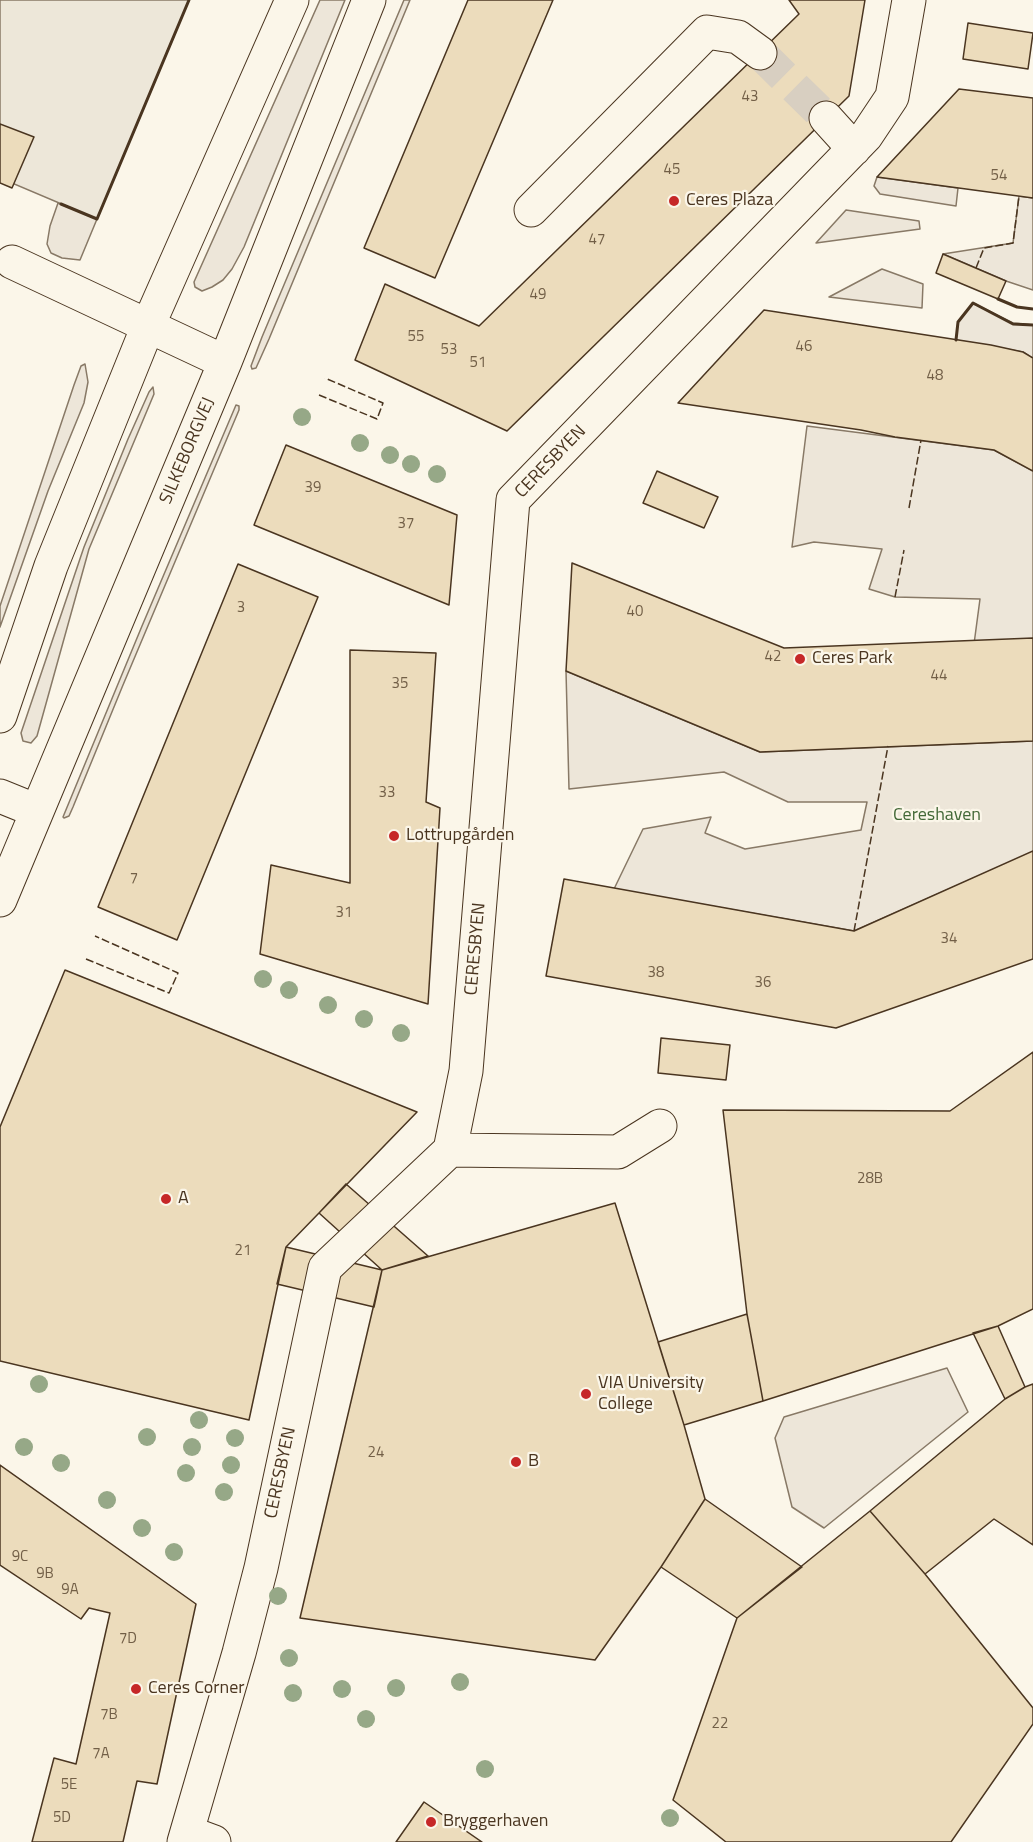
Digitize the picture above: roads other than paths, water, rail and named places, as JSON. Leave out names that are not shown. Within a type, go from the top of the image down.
[{"type":"street","points":[[0,716],[51,566],[148,326],[292,0]]},
{"type":"street","name":"SILKEBORGVEJ","points":[[0,900],[225,362],[369,0]]},
{"type":"street","name":"CERESBYEN","points":[[195,1839],[261,1568],[325,1268],[450,1150],[466,1071],[513,500],[866,136],[892,97],[909,0]]},
{"type":"street","points":[[531,210],[707,32],[738,37],[760,53]]},
{"type":"street","points":[[826,118],[854,148]]},
{"type":"street","points":[[12,262],[225,362]]},
{"type":"street","points":[[0,796],[37,811]]},
{"type":"street","points":[[450,1150],[618,1152],[660,1126]]},
{"type":"tunnel","points":[[760,53],[826,118]]},
{"type":"place","name":"Ceres Plaza","points":[[674,201]]},
{"type":"place","name":"Ceres Park","points":[[800,659]]},
{"type":"place","name":"Lottrupgården","points":[[394,836]]},
{"type":"place","name":"A","points":[[166,1199]]},
{"type":"place","name":"VIA University College","points":[[586,1394]]},
{"type":"place","name":"B","points":[[516,1462]]},
{"type":"place","name":"Ceres Corner","points":[[136,1689]]},
{"type":"place","name":"Bryggerhaven","points":[[431,1822]]},
{"type":"park label","name":"Cereshaven","points":[[937,816]]}]
